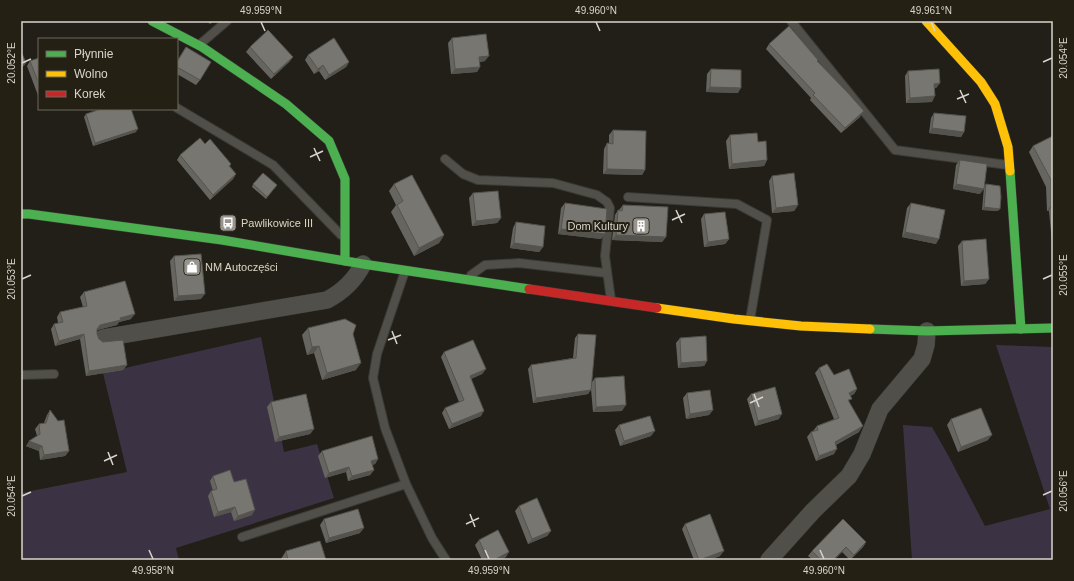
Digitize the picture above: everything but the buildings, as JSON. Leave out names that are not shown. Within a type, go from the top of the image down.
[{"type":"main road","points":[[152,21],[199,45],[286,104],[329,140],[345,179],[345,261]]},
{"type":"main road","points":[[926,21],[981,82],[995,104],[1008,147],[1021,328]]},
{"type":"main road","points":[[21,214],[166,232],[364,264],[734,319],[801,326],[927,330],[1053,328]]},
{"type":"street","points":[[103,338],[327,300],[348,286],[358,275],[364,264]]},
{"type":"street","points":[[769,560],[813,511],[849,476],[862,454],[880,409],[922,359],[926,344],[927,330]]},
{"type":"lane","points":[[199,45],[227,21]]},
{"type":"lane","points":[[791,21],[895,150],[1009,165]]},
{"type":"lane","points":[[178,109],[273,165],[345,239]]},
{"type":"lane","points":[[445,159],[463,174],[478,180],[553,184],[597,195],[607,202],[610,208],[605,256],[606,273],[611,301]]},
{"type":"lane","points":[[628,197],[737,204],[767,220],[750,320]]},
{"type":"lane","points":[[464,279],[486,265],[519,263],[606,273]]},
{"type":"lane","points":[[405,270],[377,354],[373,378],[385,428],[406,484],[432,538],[446,560]]},
{"type":"lane","points":[[21,375],[54,374]]},
{"type":"lane","points":[[242,537],[406,484]]},
{"type":"shaded area","points":[[261,337],[284,452],[317,444],[334,498],[176,548],[179,560],[21,560],[21,493],[127,472],[103,373]]},
{"type":"shaded area","points":[[996,345],[1053,347],[1053,560],[912,560],[903,425],[932,427],[985,526],[1050,509]]},
{"type":"traffic: fast","points":[[152,21],[202,47],[286,104],[329,141],[345,179],[345,261]]},
{"type":"traffic: fast","points":[[1010,171],[1021,329]]},
{"type":"traffic: fast","points":[[21,214],[222,240],[363,264],[529,289]]},
{"type":"traffic: fast","points":[[870,329],[927,331],[1053,328]]},
{"type":"traffic: slow","points":[[926,21],[981,82],[995,104],[1008,147],[1010,171]]},
{"type":"traffic: slow","points":[[657,308],[734,319],[801,326],[870,329]]},
{"type":"traffic: jam","points":[[529,289],[657,308]]},
{"type":"place","name":"Pawlikowice III","points":[[228,223]]},
{"type":"place","name":"Dom Kultury","points":[[641,226]]},
{"type":"place","name":"NM Autoczęści","points":[[192,267]]}]
